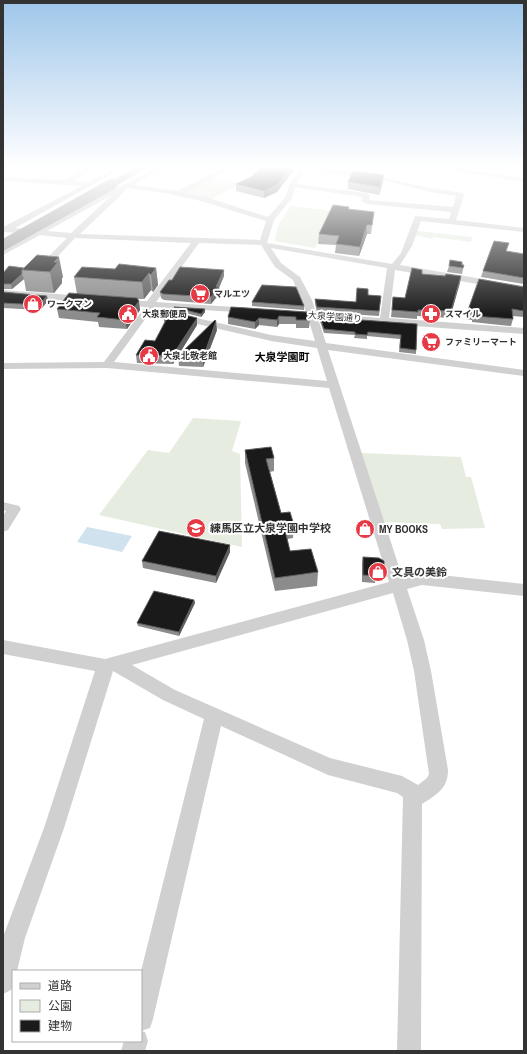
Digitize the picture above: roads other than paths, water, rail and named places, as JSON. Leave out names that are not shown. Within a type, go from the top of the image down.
[{"type":"highway","points":[[4,231],[37,217]]},
{"type":"highway","points":[[3,245],[55,217]]},
{"type":"street","points":[[4,231],[29,217]]},
{"type":"street","points":[[3,253],[66,217]]},
{"type":"street","points":[[15,294],[92,217]]},
{"type":"street","points":[[261,217],[270,220]]},
{"type":"street","points":[[272,217],[270,220],[265,244],[278,264],[297,279],[301,285],[304,315],[322,345],[397,585],[402,595],[423,666],[438,772],[437,781],[433,787],[417,795],[412,800],[409,1051]]},
{"type":"street","points":[[452,222],[454,217]]},
{"type":"street","points":[[384,321],[391,268],[394,267],[403,256],[418,218],[524,230]]},
{"type":"street","points":[[4,231],[40,232],[74,236],[265,244],[524,289]]},
{"type":"street","points":[[107,365],[196,241]]},
{"type":"street","points":[[3,293],[90,299]]},
{"type":"street","points":[[113,301],[257,312]]},
{"type":"street","points":[[151,305],[191,320],[271,338],[524,373]]},
{"type":"street","name":"大泉学園通り","points":[[304,315],[524,331]]},
{"type":"street","points":[[3,366],[107,365],[334,385]]},
{"type":"street","points":[[3,506],[14,509],[3,526]]},
{"type":"street","points":[[110,664],[422,579],[524,590]]},
{"type":"street","points":[[3,647],[110,664],[169,695],[328,766],[402,785],[417,795]]},
{"type":"street","points":[[3,982],[14,938],[54,828],[110,664]]},
{"type":"street","points":[[142,1015],[214,716]]},
{"type":"water","points":[[87,527],[132,536],[122,552],[77,542]]},
{"type":"place","name":"マルエツ","points":[[200,294]]},
{"type":"place","name":"ワークマン","points":[[33,304]]},
{"type":"place","name":"大泉郵便局","points":[[128,314]]},
{"type":"place","name":"スマイル","points":[[431,314]]},
{"type":"place","name":"ファミリーマート","points":[[431,342]]},
{"type":"place","name":"大泉北敬老館","points":[[149,356]]},
{"type":"place","name":"練馬区立大泉学園中学校","points":[[196,528]]},
{"type":"place","name":"MY BOOKS","points":[[365,529]]},
{"type":"place","name":"文具の美鈴","points":[[378,572]]},
{"type":"district","name":"大泉学園町","points":[[282,357]]}]
